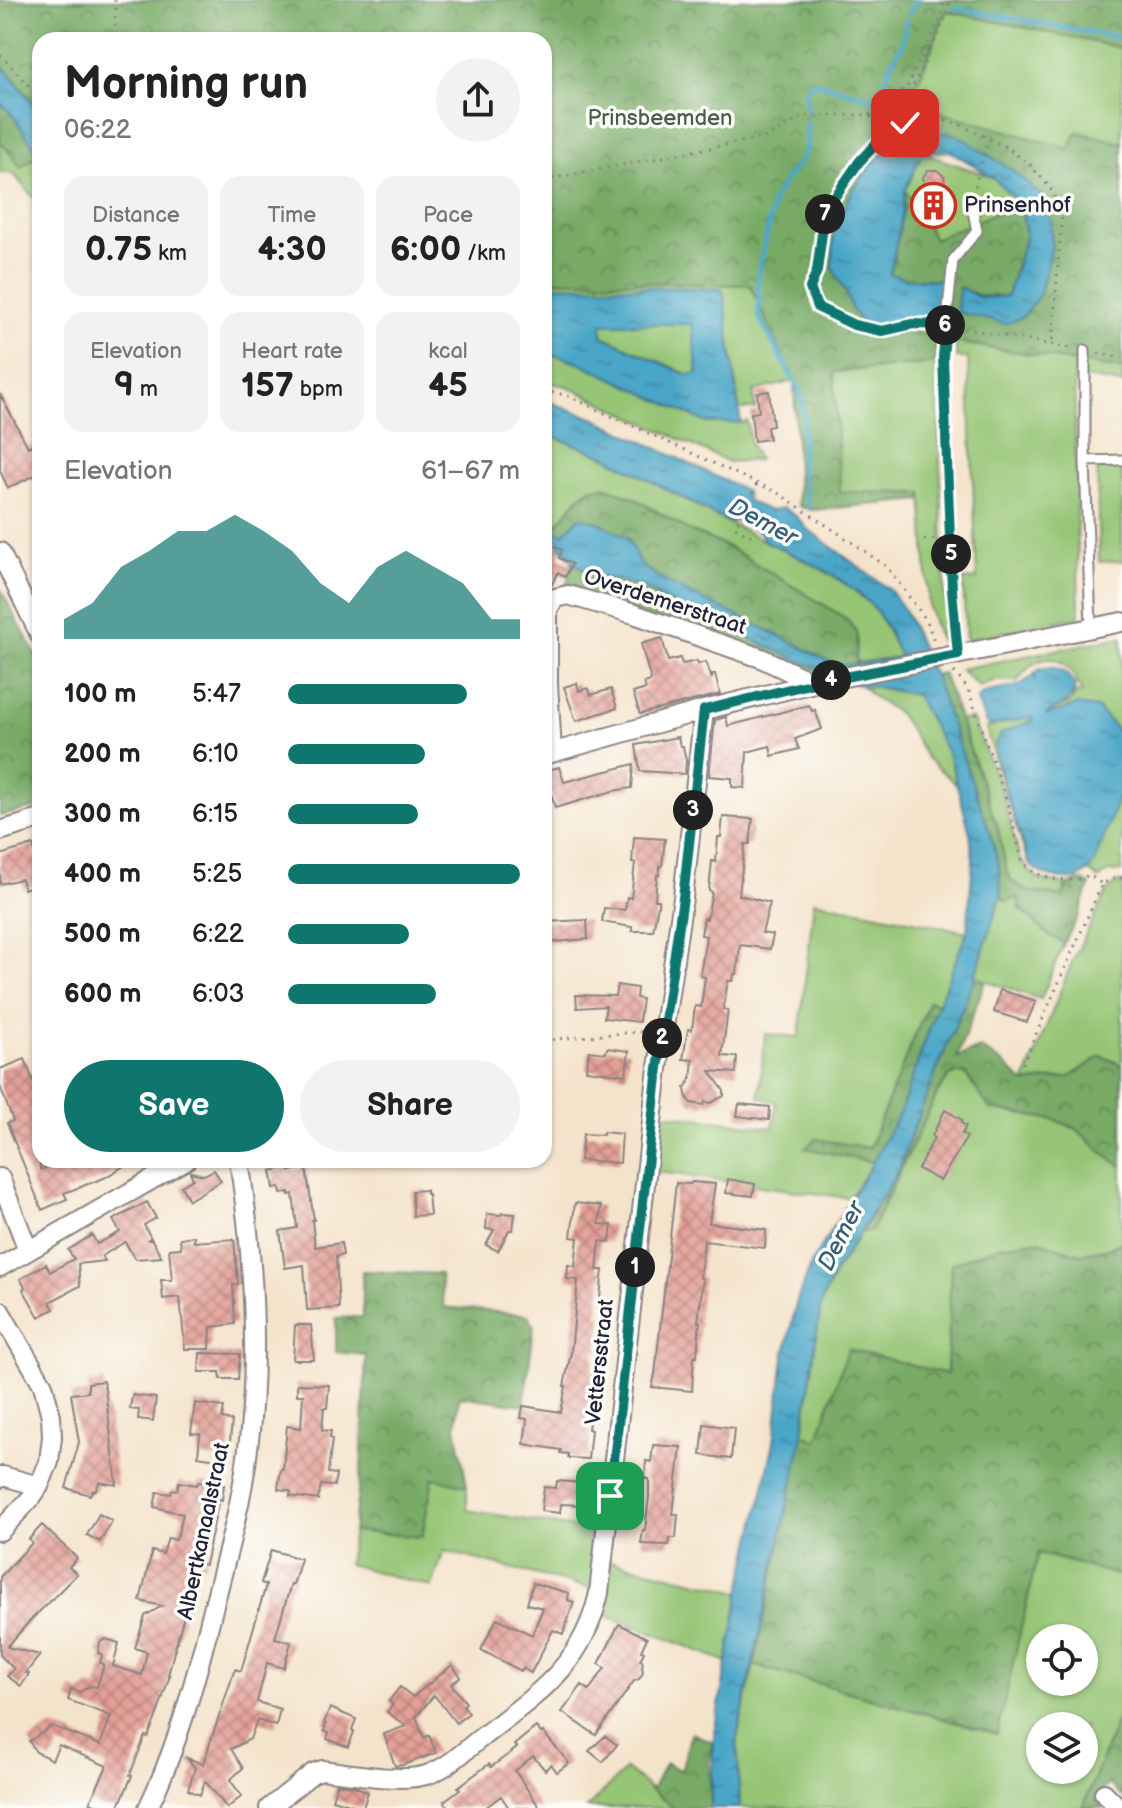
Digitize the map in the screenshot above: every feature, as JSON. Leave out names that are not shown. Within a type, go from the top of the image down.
[{"type":"street","points":[[0,552],[32,618]]},
{"type":"street","name":"Overdemerstraat","points":[[552,603],[555,598],[568,595],[634,614],[761,658],[814,683]]},
{"type":"street","name":"Overdemerstraat","points":[[552,753],[814,683],[1122,622]]},
{"type":"street","name":"Vettersstraat","points":[[269,1808],[313,1773],[322,1770],[407,1779],[428,1775],[453,1760],[558,1675],[581,1643],[594,1616],[704,710]]},
{"type":"street","points":[[0,831],[32,821]]},
{"type":"street","points":[[0,1267],[172,1168]]},
{"type":"street","name":"Albertkanaalstraat","points":[[148,1808],[183,1720],[236,1519],[247,1458],[254,1377],[254,1300],[240,1168]]},
{"type":"street","points":[[0,1178],[28,1250]]},
{"type":"street","points":[[0,1311],[43,1385],[51,1416],[52,1437],[49,1462],[39,1486],[0,1531]]},
{"type":"street","points":[[0,1478],[3,1476],[39,1486]]},
{"type":"street","points":[[1104,1793],[1119,1808]]},
{"type":"lane","points":[[945,658],[952,590],[943,372],[953,260],[977,231],[972,206]]},
{"type":"lane","points":[[1085,350],[1085,461],[1091,627]]},
{"type":"lane","points":[[1085,461],[1122,460]]},
{"type":"path","points":[[115,0],[116,32]]},
{"type":"path","points":[[897,102],[911,91],[947,15],[948,0]]},
{"type":"path","points":[[552,178],[766,137],[805,116],[869,115],[907,87],[948,0]]},
{"type":"path","points":[[0,55],[32,89]]},
{"type":"path","points":[[869,115],[888,131]]},
{"type":"path","points":[[1052,344],[1062,213],[1049,186],[1030,165],[1008,148],[963,126],[927,115],[888,131],[859,162],[825,211],[817,271],[810,288],[817,307],[854,325],[882,331],[913,324],[946,325],[1122,358]]},
{"type":"path","points":[[973,188],[989,139]]},
{"type":"path","points":[[552,392],[566,395],[778,493],[887,567],[927,621],[952,670],[968,689],[1007,802],[1023,863],[1035,873],[1054,879],[1077,880],[1089,875],[1102,884]]},
{"type":"path","points":[[751,536],[735,527],[757,484]]},
{"type":"path","points":[[1023,1064],[1102,884],[1122,878]]},
{"type":"path","points":[[552,1039],[664,1030]]},
{"type":"green space","name":"Prinsbeemden","points":[[0,0],[1122,0],[1122,48],[946,11],[919,79],[904,102],[1069,149],[1077,132],[1122,143],[1122,369],[955,342],[948,315],[928,315],[943,280],[890,275],[905,191],[934,239],[1020,203],[1026,235],[1007,296],[981,296],[959,288],[1006,324],[1049,223],[957,135],[899,140],[864,323],[879,325],[863,333],[936,334],[936,363],[834,372],[840,492],[922,493],[922,500],[812,510],[798,506],[794,381],[750,285],[552,280],[552,32],[32,32],[32,101],[0,63]]},
{"type":"green space","points":[[946,11],[1122,48],[1122,143],[1078,132],[1070,149],[903,102],[919,79]]},
{"type":"green space","points":[[0,103],[11,113],[32,144],[32,159],[21,167],[0,141]]},
{"type":"green space","points":[[0,141],[21,166],[32,159],[32,196],[14,174],[0,172]]},
{"type":"green space","points":[[922,153],[992,177],[1020,203],[934,239],[905,191]]},
{"type":"green space","points":[[552,280],[750,285],[794,381],[754,391],[755,409],[739,409],[722,289],[552,285]]},
{"type":"green space","points":[[939,305],[930,315],[936,315],[936,334],[861,333],[879,325]]},
{"type":"green space","points":[[602,324],[692,324],[698,373],[689,375],[602,336]]},
{"type":"green space","points":[[955,342],[1122,369],[1122,384],[1074,376],[1079,617],[966,640],[963,580],[977,579],[968,358],[957,358]]},
{"type":"green space","points":[[552,356],[578,362],[741,423],[747,421],[750,443],[758,460],[728,462],[567,386],[552,383]]},
{"type":"green space","points":[[936,363],[947,641],[940,641],[929,609],[922,493],[840,492],[834,372]]},
{"type":"green space","points":[[552,436],[605,456],[816,566],[853,589],[876,609],[901,657],[860,664],[856,659],[856,647],[847,619],[730,548],[690,531],[634,498],[606,487],[584,492],[555,526],[552,525]]},
{"type":"green space","points":[[1122,468],[1122,561],[1099,562],[1097,469]]},
{"type":"green space","points":[[606,487],[634,498],[690,531],[730,548],[847,619],[857,633],[856,659],[860,664],[844,665],[826,660],[669,584],[641,565],[627,538],[563,534],[553,529],[584,492]]},
{"type":"green space","points":[[573,562],[590,574],[638,585],[825,672],[812,676],[565,589]]},
{"type":"green space","points":[[0,588],[32,648],[32,809],[0,816]]},
{"type":"green space","points":[[1122,637],[1122,871],[1109,872],[1099,879],[1089,871],[1066,879],[1049,876],[1028,863],[986,728],[1070,703],[1077,692],[1082,693],[1079,685],[1065,665],[1052,659],[1032,665],[1017,681],[993,681],[979,687],[960,669]]},
{"type":"green space","points":[[943,673],[998,829],[1007,873],[1012,881],[1027,891],[1063,897],[1066,885],[1084,881],[1090,885],[1064,943],[1048,935],[1019,907],[1019,897],[1005,901],[1001,895],[999,867],[990,833],[934,675]]},
{"type":"green space","points":[[862,686],[916,695],[949,756],[957,785],[926,757],[898,713]]},
{"type":"green space","points":[[972,718],[1003,796],[1020,860],[1042,880],[1066,885],[1064,898],[1027,891],[1012,881],[1007,873],[998,829],[960,721]]},
{"type":"green space","points":[[1122,882],[1122,1065],[1101,1056],[1070,1077],[1024,1083],[1072,962],[1108,890]]},
{"type":"green space","points":[[1001,895],[1005,901],[1020,897],[1019,907],[1048,935],[1064,943],[1041,999],[975,977]]},
{"type":"green space","points":[[814,901],[967,932],[938,1004],[929,1002],[869,1148],[816,1139],[806,1148],[873,1162],[849,1198],[650,1171],[658,1113],[773,1128],[777,1102],[759,1097],[765,1034],[799,1037]]},
{"type":"green space","points":[[975,977],[985,982],[957,1057],[980,1048],[1006,1065],[1024,1083],[1070,1077],[1101,1056],[1122,1065],[1122,1166],[1077,1129],[1056,1120],[990,1109],[965,1073],[950,1075],[937,1094],[871,1231],[861,1232],[899,1169]]},
{"type":"green space","points":[[929,1001],[938,1004],[901,1110],[873,1162],[805,1148],[816,1139],[869,1148]]},
{"type":"green space","points":[[964,1073],[991,1109],[1056,1120],[1077,1129],[1122,1166],[1122,1242],[1111,1248],[1080,1254],[1038,1241],[999,1246],[951,1264],[947,1375],[817,1440],[803,1434],[821,1303],[834,1274],[861,1232],[871,1231],[937,1094],[950,1075]]},
{"type":"green space","points":[[1038,1241],[1080,1254],[1111,1248],[1122,1242],[1122,1576],[1038,1553],[997,1734],[754,1665],[803,1434],[817,1440],[848,1349],[947,1374],[951,1264],[999,1246]]},
{"type":"green space","points":[[362,1271],[440,1274],[444,1307],[528,1315],[534,1327],[524,1405],[459,1396],[456,1427],[467,1486],[433,1478],[422,1537],[353,1531],[361,1471],[366,1355],[336,1352],[336,1318],[363,1317]]},
{"type":"green space","points":[[433,1477],[467,1486],[467,1510],[600,1532],[593,1589],[444,1551],[432,1587],[348,1564],[353,1531],[422,1537]]},
{"type":"green space","points":[[1038,1553],[1122,1576],[1122,1707],[1098,1769],[1098,1712],[1026,1712],[1026,1784],[1092,1784],[1083,1808],[740,1808],[737,1737],[754,1665],[996,1734]]},
{"type":"green space","points":[[610,1561],[740,1592],[727,1662],[600,1613]]},
{"type":"green space","points":[[1122,1707],[1122,1797],[1109,1783],[1096,1799],[1104,1808],[1083,1808],[1092,1784],[1098,1784],[1098,1769]]},
{"type":"green space","points":[[691,1733],[713,1742],[709,1761],[711,1808],[674,1808],[651,1790],[666,1763],[681,1771]]},
{"type":"green space","points":[[626,1769],[674,1808],[587,1808]]},
{"type":"water","points":[[0,63],[32,101],[32,143],[11,113],[0,103]]},
{"type":"water","points":[[928,131],[957,135],[1012,170],[1045,199],[1051,222],[1052,246],[1040,294],[1023,317],[1006,324],[957,312],[959,287],[981,298],[1007,296],[1026,235],[1020,203],[992,177],[950,151],[922,153],[905,191],[890,274],[909,279],[944,280],[939,305],[927,318],[879,325],[864,324],[853,312],[832,267],[834,232],[851,193],[872,164],[899,140]]},
{"type":"water","points":[[552,285],[723,289],[741,423],[707,423],[560,356],[552,356]],"holes":[[[602,324],[692,324],[698,373],[688,375],[602,336]]]},
{"type":"water","name":"Demer","points":[[552,403],[596,419],[746,491],[747,501],[770,511],[784,508],[890,590],[904,609],[934,675],[999,867],[1001,895],[975,977],[899,1169],[834,1274],[821,1303],[803,1434],[737,1737],[740,1808],[711,1808],[713,1742],[740,1592],[774,1442],[784,1357],[797,1300],[813,1260],[901,1110],[967,933],[973,859],[970,833],[949,756],[916,695],[862,686],[674,604],[638,585],[590,574],[558,546],[560,541],[552,537],[552,531],[553,529],[563,534],[580,517],[601,523],[627,538],[641,565],[669,584],[826,660],[844,665],[900,657],[878,613],[849,586],[763,540],[761,533],[735,520],[729,523],[605,456],[552,436]]},
{"type":"water","points":[[1052,667],[1065,672],[1075,684],[1072,696],[1046,714],[1077,705],[1097,708],[1122,738],[1121,792],[1093,866],[1077,880],[1045,874],[1029,863],[996,759],[995,744],[1000,734],[1033,720],[1031,717],[990,726],[985,722],[977,700],[987,692],[1018,686],[1033,676],[1036,679],[1034,674],[1040,669]]},
{"type":"building","name":"Prinsenhof","points":[[928,170],[937,170],[944,176],[949,218],[920,221],[916,192],[924,190],[923,177]]},
{"type":"building","points":[[769,391],[773,426],[767,427],[769,439],[754,441],[751,413],[759,412],[757,393]]},
{"type":"building","points":[[0,394],[28,447],[32,445],[32,477],[8,488],[0,471]]},
{"type":"building","points":[[552,545],[562,550],[559,558],[572,564],[565,577],[558,572],[552,584]]},
{"type":"building","points":[[662,638],[668,661],[680,658],[682,664],[706,662],[712,679],[712,674],[715,674],[720,694],[640,714],[633,693],[646,689],[644,683],[651,681],[641,644]]},
{"type":"building","points":[[577,683],[579,691],[588,688],[591,695],[611,689],[617,708],[576,721],[564,687]]},
{"type":"building","points":[[809,705],[812,711],[815,710],[822,729],[795,739],[799,749],[772,756],[770,746],[747,752],[745,788],[732,787],[732,778],[709,776],[715,720],[726,717],[728,726]]},
{"type":"building","points":[[678,737],[686,761],[685,774],[640,771],[636,745]]},
{"type":"building","points":[[634,764],[632,788],[555,808],[552,769],[559,767],[564,782]]},
{"type":"building","points":[[723,817],[753,819],[750,844],[745,844],[739,895],[770,903],[762,933],[773,935],[770,949],[740,945],[737,974],[734,974],[733,981],[728,981],[723,1009],[728,1010],[722,1056],[737,1057],[736,1073],[710,1071],[724,1091],[724,1096],[704,1105],[691,1103],[686,1095],[693,1060],[683,1059],[695,1006],[701,1007],[705,977],[700,976],[706,936],[701,935],[704,918],[707,919],[712,892],[709,891],[712,861],[716,862]]},
{"type":"building","points":[[634,837],[665,839],[662,866],[657,875],[655,900],[659,900],[653,931],[632,931],[632,927],[602,922],[604,908],[625,910],[627,897],[631,898]]},
{"type":"building","points":[[32,845],[32,886],[24,889],[21,879],[0,884],[0,855]]},
{"type":"building","points":[[587,920],[588,939],[552,942],[552,922]]},
{"type":"building","points":[[617,985],[637,988],[636,998],[642,999],[639,1022],[604,1018],[606,1006],[577,1008],[576,995],[615,996]]},
{"type":"building","points":[[1000,990],[1036,1001],[1027,1022],[994,1012]]},
{"type":"building","points":[[607,1048],[629,1051],[626,1075],[586,1070],[589,1051],[606,1053]]},
{"type":"building","points":[[25,1059],[32,1078],[32,1168],[121,1168],[104,1178],[64,1193],[67,1199],[42,1210],[7,1123],[13,1121],[0,1086],[0,1069]]},
{"type":"building","points":[[739,1104],[770,1107],[769,1120],[737,1116]]},
{"type":"building","points":[[945,1110],[962,1120],[961,1123],[966,1126],[962,1134],[967,1137],[940,1181],[918,1169]]},
{"type":"building","points":[[603,1132],[622,1134],[620,1163],[580,1160],[583,1134],[603,1135]]},
{"type":"building","points":[[306,1168],[315,1247],[341,1243],[343,1255],[336,1256],[339,1308],[307,1310],[304,1265],[285,1268],[280,1231],[297,1228],[293,1194],[281,1194],[280,1187],[274,1188],[271,1171]]},
{"type":"building","points":[[214,1170],[221,1181],[189,1200],[181,1186],[193,1179],[190,1172],[204,1175]]},
{"type":"building","points":[[728,1179],[755,1184],[753,1196],[726,1193]]},
{"type":"building","points":[[676,1183],[715,1184],[709,1223],[766,1230],[765,1248],[704,1241],[700,1322],[692,1391],[652,1387]]},
{"type":"building","points":[[426,1190],[430,1215],[413,1216],[412,1191]]},
{"type":"building","points":[[147,1202],[156,1218],[144,1225],[151,1238],[147,1240],[152,1240],[162,1257],[135,1259],[125,1242],[102,1256],[105,1261],[78,1264],[80,1286],[50,1302],[54,1309],[39,1317],[20,1279],[46,1264],[50,1272],[74,1259],[68,1250],[92,1235],[97,1244],[120,1232],[113,1220]]},
{"type":"building","points":[[575,1203],[601,1206],[599,1224],[612,1225],[610,1242],[600,1241],[597,1270],[603,1270],[598,1315],[602,1316],[589,1400],[592,1401],[588,1459],[568,1458],[568,1454],[560,1453],[561,1450],[524,1444],[527,1419],[521,1418],[523,1406],[561,1412],[578,1280],[567,1279],[568,1265],[575,1266],[578,1238],[571,1237]]},
{"type":"building","points":[[487,1214],[515,1214],[513,1230],[509,1230],[498,1251],[486,1245],[494,1230],[486,1229]]},
{"type":"building","points":[[194,1236],[194,1242],[234,1239],[238,1284],[233,1285],[235,1324],[211,1327],[210,1349],[185,1349],[180,1297],[163,1299],[161,1280],[172,1280],[169,1249],[181,1248],[180,1238]]},
{"type":"building","points":[[295,1325],[311,1325],[314,1360],[293,1360]]},
{"type":"building","points":[[200,1353],[240,1354],[238,1379],[221,1379],[220,1372],[199,1372]]},
{"type":"building","points":[[104,1381],[117,1485],[99,1482],[90,1495],[66,1488],[79,1442],[71,1394],[88,1392],[88,1383]]},
{"type":"building","points":[[297,1384],[329,1385],[322,1430],[331,1431],[328,1473],[336,1474],[334,1486],[321,1485],[318,1500],[290,1496],[291,1491],[278,1489],[287,1426],[301,1428],[303,1395],[297,1395]]},
{"type":"building","points":[[132,1395],[156,1398],[153,1421],[138,1419],[139,1410],[130,1409]]},
{"type":"building","points":[[195,1403],[224,1407],[222,1419],[232,1421],[228,1461],[198,1456],[200,1434],[191,1433]]},
{"type":"building","points":[[704,1424],[734,1428],[731,1459],[701,1455]]},
{"type":"building","points":[[653,1445],[681,1447],[673,1514],[678,1514],[676,1538],[670,1538],[669,1545],[641,1544],[649,1497],[649,1479],[645,1479],[646,1461],[651,1462]]},
{"type":"building","points":[[557,1481],[583,1483],[581,1505],[561,1504],[560,1513],[541,1511],[544,1487],[556,1488]]},
{"type":"building","points":[[179,1482],[224,1485],[222,1500],[219,1499],[205,1565],[198,1563],[158,1712],[148,1737],[145,1736],[118,1808],[103,1808],[90,1802],[107,1766],[59,1745],[52,1760],[36,1752],[29,1741],[52,1726],[100,1745],[111,1716],[68,1700],[71,1689],[80,1692],[90,1686],[97,1687],[104,1664],[100,1663],[102,1654],[98,1653],[100,1642],[106,1639],[119,1643],[113,1666],[142,1675],[147,1652],[135,1648],[145,1616],[162,1606],[140,1601],[152,1551],[163,1554],[168,1538],[176,1540],[183,1514],[154,1507],[157,1492],[171,1494],[172,1490],[177,1490]]},
{"type":"building","points":[[99,1514],[112,1521],[100,1542],[87,1535]]},
{"type":"building","points":[[42,1525],[77,1558],[69,1567],[77,1574],[7,1647],[40,1655],[26,1673],[29,1674],[21,1686],[7,1676],[14,1669],[0,1655],[0,1577],[32,1543],[29,1539]]},
{"type":"building","points":[[271,1550],[301,1559],[275,1638],[291,1642],[284,1668],[267,1663],[257,1702],[280,1709],[276,1726],[257,1720],[250,1739],[231,1749],[243,1768],[230,1780],[242,1796],[227,1808],[205,1781],[200,1795],[188,1790],[195,1768],[187,1758],[203,1764],[235,1669],[241,1671],[266,1585],[261,1583]]},
{"type":"building","points":[[533,1583],[569,1593],[568,1600],[574,1602],[563,1634],[553,1630],[531,1673],[481,1650],[497,1618],[532,1635],[543,1608],[527,1604]]},
{"type":"building","points":[[619,1624],[647,1638],[641,1651],[644,1652],[640,1660],[643,1662],[643,1673],[596,1735],[562,1712],[582,1685],[589,1690],[605,1668],[599,1664]]},
{"type":"building","points":[[452,1665],[461,1677],[451,1684],[466,1703],[463,1705],[469,1713],[456,1723],[434,1695],[416,1717],[424,1738],[429,1735],[436,1753],[395,1766],[384,1734],[406,1726],[387,1712],[393,1705],[389,1701],[400,1687],[413,1697]]},
{"type":"building","points":[[330,1708],[356,1719],[348,1747],[327,1739],[329,1733],[324,1731],[324,1723]]},
{"type":"building","points":[[536,1727],[569,1763],[557,1772],[551,1764],[545,1770],[533,1756],[515,1771],[540,1808],[509,1808],[501,1796],[485,1808],[449,1808],[444,1801],[460,1789],[458,1787],[517,1748],[514,1745]]},
{"type":"building","points":[[605,1736],[617,1745],[603,1762],[589,1751]]},
{"type":"building","points":[[337,1784],[368,1792],[363,1808],[332,1799]]},
{"type":"waterway","points":[[909,13],[918,0]]},
{"type":"waterway","points":[[954,8],[1122,38]]},
{"type":"waterway","points":[[808,111],[807,88],[816,82],[870,98],[881,94],[891,64],[902,45],[907,20]]},
{"type":"waterway","points":[[807,122],[804,157],[774,199],[758,275],[759,316],[798,388],[804,411],[801,469],[808,506]]},
{"type":"place","name":"Prinsenhof","points":[[933,205]]},
{"type":"route","points":[[610,1496],[658,1068],[683,898],[704,710],[814,683],[958,655],[952,590],[943,357],[946,325],[913,324],[882,331],[854,325],[817,307],[810,288],[817,271],[825,211],[859,162],[888,131],[905,123]]}]
